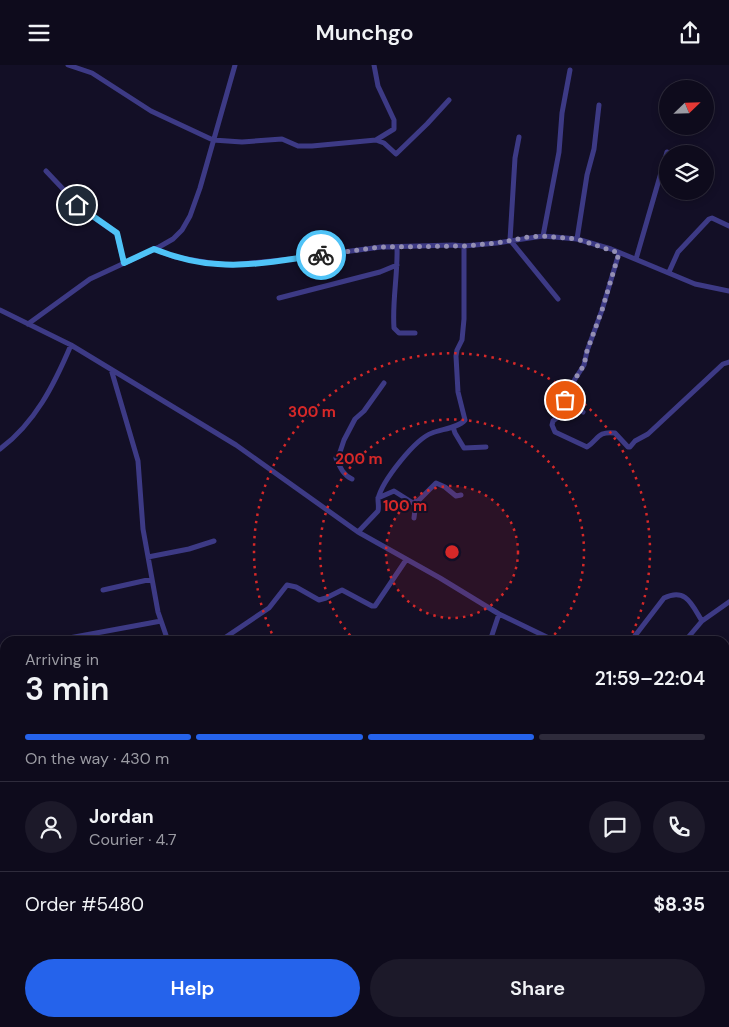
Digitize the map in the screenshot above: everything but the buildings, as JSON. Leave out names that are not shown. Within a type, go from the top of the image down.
[{"type":"street","points":[[68,65],[92,73],[151,111],[213,140],[242,142],[282,139],[298,146],[376,140],[384,143],[396,154],[427,124],[448,100]]},
{"type":"street","points":[[28,324],[75,288],[174,239],[182,230],[190,216],[200,188],[235,65]]},
{"type":"street","points":[[374,65],[378,87],[391,112],[395,126],[394,129],[376,140]]},
{"type":"street","points":[[543,236],[559,152],[562,113],[570,70]]},
{"type":"street","points":[[577,239],[587,175],[594,149],[599,105]]},
{"type":"street","points":[[519,137],[515,158],[510,240],[558,299]]},
{"type":"street","points":[[46,171],[82,209],[117,233],[124,263]]},
{"type":"street","points":[[636,259],[659,180]]},
{"type":"street","points":[[669,272],[678,252],[709,219],[712,218],[729,226]]},
{"type":"street","points":[[154,249],[175,257],[231,265],[366,249],[464,246],[543,236],[577,239],[636,259],[695,284],[729,291]]},
{"type":"street","points":[[358,533],[378,511],[378,498],[392,472],[420,440],[431,433],[463,423],[465,420],[458,392],[456,356],[462,340],[464,246]]},
{"type":"street","points":[[397,247],[394,328],[399,333],[415,333]]},
{"type":"street","points":[[619,253],[584,365],[568,390],[563,410],[552,425],[555,432],[587,447],[597,436],[605,432],[615,433],[630,447],[634,441],[648,434],[723,364],[729,362]]},
{"type":"street","points":[[279,298],[380,272],[397,265]]},
{"type":"street","points":[[0,311],[71,345],[236,445],[358,533],[440,578],[499,614],[545,636]]},
{"type":"street","points":[[0,449],[25,427],[41,407],[57,378],[71,345]]},
{"type":"street","points":[[110,369],[138,461],[143,529],[152,579],[166,636]]},
{"type":"street","points":[[352,479],[346,476],[336,458],[355,419],[364,411],[384,383]]},
{"type":"street","points":[[565,400],[583,411]]},
{"type":"street","points":[[453,427],[464,448],[486,447]]},
{"type":"street","points":[[386,483],[394,491],[413,503],[436,483],[445,487],[456,496],[461,495]]},
{"type":"street","points":[[378,498],[394,491]]},
{"type":"street","points":[[414,518],[416,501]]},
{"type":"street","points":[[148,557],[190,549],[214,541]]},
{"type":"street","points":[[227,636],[269,608],[287,585],[296,587],[319,600],[342,590],[372,606],[376,606],[406,560]]},
{"type":"street","points":[[103,590],[152,579]]},
{"type":"street","points":[[634,636],[664,598],[672,594],[686,597],[702,621]]},
{"type":"street","points":[[688,636],[702,621],[729,602]]},
{"type":"street","points":[[492,636],[499,614]]},
{"type":"street","points":[[80,636],[162,621]]},
{"type":"way so far","points":[[321,255],[381,247],[464,246],[543,236],[577,239],[619,253],[584,365],[568,390],[565,400]]},
{"type":"route","points":[[77,205],[117,233],[124,263],[154,249],[175,257],[231,265],[321,255]]}]
